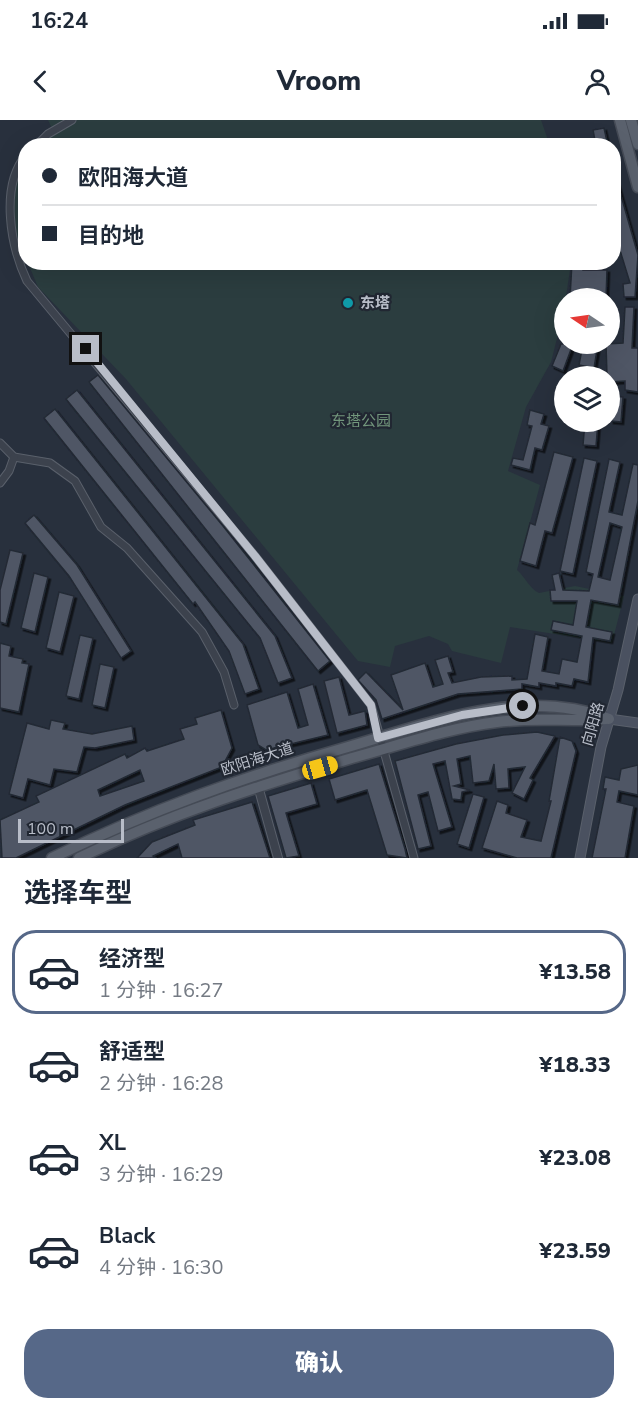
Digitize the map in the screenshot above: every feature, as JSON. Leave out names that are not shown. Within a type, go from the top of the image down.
[{"type":"main road","points":[[620,120],[638,187]]},
{"type":"main road","points":[[631,120],[638,144]]},
{"type":"main road","name":"向阳路","points":[[580,858],[601,747],[618,690],[638,599]]},
{"type":"main road","name":"欧阳海大道","points":[[52,858],[115,827],[186,798],[254,774],[462,715],[523,706],[584,709],[609,719]]},
{"type":"main road","name":"欧阳海大道","points":[[80,858],[160,821],[258,786],[464,727],[524,718],[582,721],[609,719]]},
{"type":"main road","points":[[609,719],[638,723]]},
{"type":"street","points":[[47,138],[72,120]]},
{"type":"street","points":[[18,165],[11,174],[7,207],[18,261]]},
{"type":"street","points":[[22,270],[27,281],[241,538],[371,705],[378,738],[414,858]]},
{"type":"street","points":[[0,443],[14,457],[50,463],[75,481],[101,526],[127,548],[202,632],[224,672],[234,705]]},
{"type":"street","points":[[0,483],[9,471],[14,457]]},
{"type":"street","points":[[258,786],[279,858]]},
{"type":"green space","points":[[48,120],[541,120],[547,138],[48,138],[54,133]]},
{"type":"green space","points":[[18,166],[18,242],[11,225]]},
{"type":"green space","name":"东塔公园","points":[[31,270],[570,270],[567,288],[554,288],[554,350],[551,362],[526,407],[508,471],[540,485],[517,570],[539,593],[575,586],[624,596],[612,643],[510,627],[501,663],[452,651],[448,644],[429,636],[395,646],[390,667],[358,661],[126,379],[38,287]]},
{"type":"building","points":[[604,128],[606,138],[594,138],[593,130]]},
{"type":"building","points":[[621,196],[638,255],[635,297],[624,297],[623,284],[630,283],[621,254]]},
{"type":"building","points":[[572,270],[607,270],[606,288],[571,288]]},
{"type":"building","points":[[625,307],[634,307],[632,348],[638,348],[638,392],[625,390],[625,381],[620,381],[620,366],[607,366],[606,354],[620,354],[620,343],[623,343]]},
{"type":"building","points":[[557,354],[569,354],[565,366],[552,366]]},
{"type":"building","points":[[581,354],[596,354],[594,366],[579,365]]},
{"type":"building","points":[[98,375],[223,526],[330,661],[318,671],[89,382]]},
{"type":"building","points":[[77,390],[275,636],[292,678],[278,683],[260,638],[66,399]]},
{"type":"building","points":[[620,397],[623,397],[620,422]]},
{"type":"building","points":[[55,409],[243,644],[259,689],[245,694],[229,651],[195,602],[193,604],[44,418]]},
{"type":"building","points":[[530,410],[544,414],[541,424],[549,426],[542,450],[535,448],[530,470],[511,465],[513,458],[523,460],[532,426],[527,425]]},
{"type":"building","points":[[584,432],[597,432],[596,446],[583,445]]},
{"type":"building","points":[[554,452],[573,457],[552,533],[545,531],[536,566],[520,561],[530,523],[535,525]]},
{"type":"building","points":[[584,458],[597,461],[573,574],[560,571]]},
{"type":"building","points":[[609,459],[620,462],[609,512],[622,515],[633,464],[638,465],[638,501],[618,605],[591,600],[586,627],[612,632],[610,641],[593,638],[588,682],[574,679],[572,686],[556,683],[556,686],[539,683],[539,687],[522,684],[522,689],[458,694],[382,719],[376,700],[358,680],[366,672],[403,710],[391,675],[425,663],[433,687],[443,684],[435,660],[448,656],[453,672],[448,673],[452,683],[481,677],[512,676],[512,680],[527,679],[535,634],[548,637],[542,671],[559,674],[562,659],[577,662],[582,636],[551,630],[553,621],[573,625],[577,601],[551,601],[550,590],[555,590],[552,575],[559,573],[563,590],[589,591],[593,574],[586,572]],"holes":[[[610,523],[622,527],[610,580],[598,577]]]},
{"type":"building","points":[[34,515],[77,565],[131,651],[121,658],[69,576],[25,523]]},
{"type":"building","points":[[10,550],[23,553],[6,624],[0,622],[0,590]]},
{"type":"building","points":[[34,573],[48,577],[35,632],[21,628]]},
{"type":"building","points":[[59,592],[74,596],[60,652],[46,648]]},
{"type":"building","points":[[80,635],[93,638],[79,699],[66,696]]},
{"type":"building","points":[[0,643],[11,646],[9,656],[23,659],[22,663],[29,664],[19,712],[0,708]]},
{"type":"building","points":[[100,664],[114,667],[105,708],[92,705]]},
{"type":"building","points":[[339,677],[349,715],[365,711],[367,725],[337,733],[324,681]]},
{"type":"building","points":[[313,684],[328,735],[266,750],[258,745],[247,705],[287,692],[298,728],[308,725],[298,689]]},
{"type":"building","points":[[221,710],[232,748],[222,767],[125,805],[16,858],[2,858],[0,820],[39,802],[36,796],[125,754],[127,758],[145,748],[147,751],[184,739],[180,729],[197,724],[195,718]],"holes":[[[140,770],[144,781],[100,796],[98,790]]]},
{"type":"building","points":[[51,720],[65,723],[63,729],[92,734],[132,726],[134,740],[95,748],[84,747],[77,772],[54,769],[50,785],[28,779],[23,798],[9,794],[27,723],[49,729]]},
{"type":"building","points":[[537,732],[555,736],[530,778],[533,780],[524,799],[512,793],[525,767],[508,769],[509,788],[496,789],[494,764],[489,781],[473,783],[470,756],[457,759],[461,784],[454,786],[470,790],[462,792],[461,800],[452,799],[445,761],[433,764],[452,827],[438,831],[428,792],[418,795],[431,846],[418,849],[395,761],[456,744],[503,735]]},
{"type":"building","points":[[560,737],[572,741],[576,751],[551,858],[517,858],[482,848],[497,801],[508,805],[506,813],[527,820],[521,837],[541,841],[551,801],[549,801]]},
{"type":"building","points":[[379,764],[407,858],[387,855],[367,790],[335,800],[329,779]]},
{"type":"building","points":[[638,765],[638,795],[619,791],[617,802],[634,806],[625,858],[592,858],[606,789],[603,789],[605,777],[619,780],[621,769]]},
{"type":"building","points":[[311,783],[317,804],[286,813],[299,856],[286,858],[268,796]]},
{"type":"building","points":[[473,794],[484,797],[469,848],[457,844]]},
{"type":"building","points":[[252,802],[270,858],[182,858],[178,844],[153,856],[156,858],[137,858],[152,842],[195,825],[193,820]]},
{"type":"place","name":"东塔","points":[[348,303]]},
{"type":"route","points":[[86,349],[255,556],[371,705],[378,738],[462,715],[523,706]]}]
